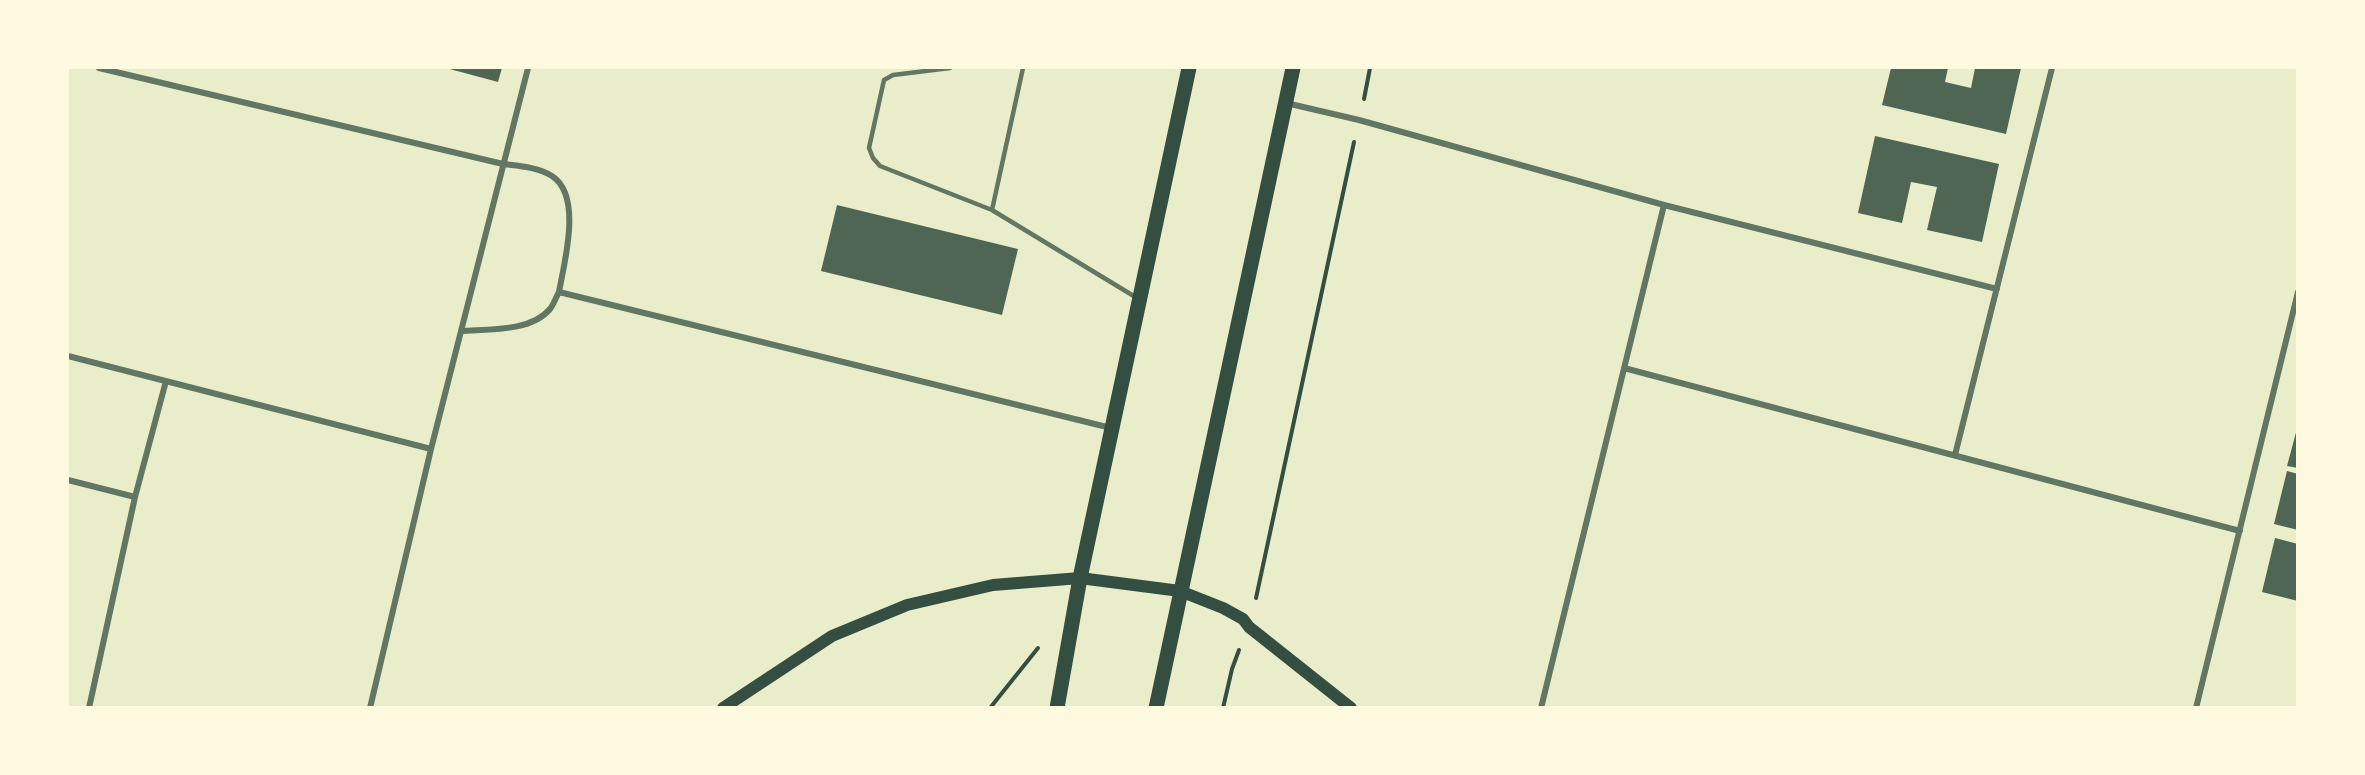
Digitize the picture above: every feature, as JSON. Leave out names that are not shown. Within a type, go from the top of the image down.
[{"type":"main road","points":[[1057,708],[1080,578],[1189,68]]},
{"type":"main road","points":[[1156,708],[1293,68]]},
{"type":"main road","points":[[723,708],[832,636],[898,608],[935,597],[993,585],[1080,578],[1180,591],[1222,608],[1243,619],[1249,627],[1351,708]]},
{"type":"street","points":[[99,68],[503,164],[537,169],[554,177],[567,198],[570,228],[559,292],[550,309],[536,321],[507,327],[460,330]]},
{"type":"street","points":[[370,708],[430,449],[528,68]]},
{"type":"street","points":[[1955,455],[2052,68]]},
{"type":"street","points":[[1285,103],[1359,120],[1664,205],[1997,289]]},
{"type":"street","points":[[1541,708],[1664,205]]},
{"type":"street","points":[[559,292],[1112,428]]},
{"type":"street","points":[[2196,708],[2295,316],[2298,292]]},
{"type":"street","points":[[68,356],[430,449]]},
{"type":"street","points":[[1624,368],[2240,531]]},
{"type":"street","points":[[89,708],[135,497],[166,381]]},
{"type":"street","points":[[68,480],[135,497]]},
{"type":"lane","points":[[950,68],[893,75],[884,80],[869,148],[873,158],[880,166],[993,210],[1139,299]]},
{"type":"lane","points":[[993,210],[1023,68]]},
{"type":"path","points":[[1223,708],[1232,669],[1249,627],[1370,68]]},
{"type":"path","points":[[990,708],[1045,639]]},
{"type":"building","points":[[446,68],[502,68],[498,82]]},
{"type":"building","points":[[1891,68],[1948,68],[1945,82],[1971,88],[1975,68],[2021,68],[2006,134],[1882,105]]},
{"type":"building","points":[[1875,136],[1999,164],[1982,242],[1927,230],[1937,187],[1911,182],[1902,223],[1858,213]]},
{"type":"building","points":[[837,205],[1018,249],[1002,315],[821,271]]},
{"type":"building","points":[[2298,425],[2298,468],[2287,466]]},
{"type":"building","points":[[2287,471],[2298,474],[2298,530],[2274,524]]},
{"type":"building","points":[[2275,538],[2298,544],[2298,601],[2262,592]]}]
